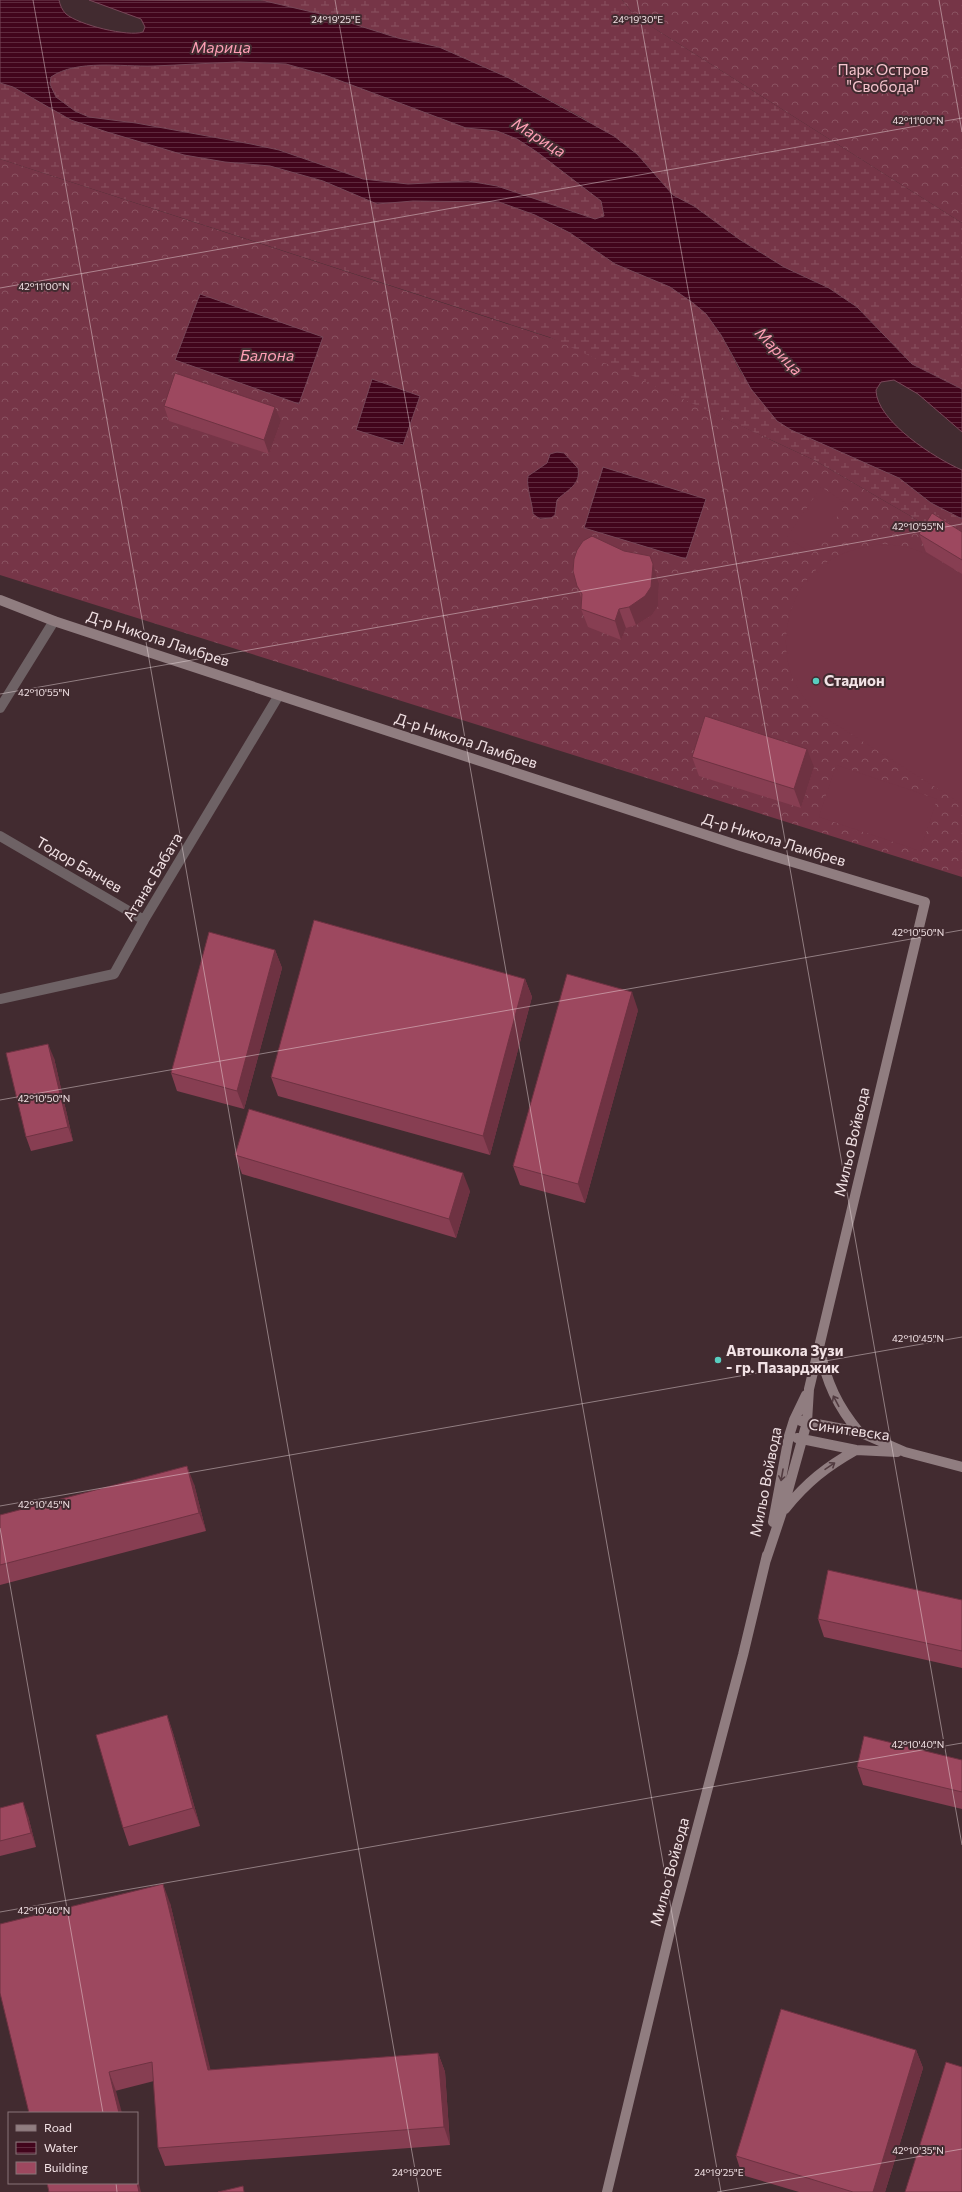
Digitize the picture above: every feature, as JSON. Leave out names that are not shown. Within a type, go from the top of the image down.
[{"type":"street","name":"Д-р Никола Ламбрев","points":[[0,600],[54,621],[740,846],[925,902]]},
{"type":"street","points":[[0,708],[54,621]]},
{"type":"street","name":"Атанас Бабата","points":[[0,999],[114,974],[144,920],[279,695]]},
{"type":"street","name":"Тодор Банчев","points":[[0,836],[144,920]]},
{"type":"street","name":"Мильо Войвода","points":[[607,2192],[670,1931],[766,1560],[782,1512],[807,1422],[809,1389],[925,902]]},
{"type":"street","points":[[820,1345],[824,1367],[834,1396],[847,1417],[859,1432]]},
{"type":"street","name":"Мильо Войвода","points":[[766,1560],[789,1436],[794,1420],[809,1389]]},
{"type":"street","name":"Синитевска","points":[[794,1420],[859,1432],[905,1452],[962,1467]]},
{"type":"street","name":"Синитевска","points":[[789,1436],[802,1440],[856,1450],[905,1452]]},
{"type":"street","points":[[782,1512],[808,1482],[820,1472],[856,1450]]},
{"type":"green space","points":[[260,0],[622,0],[631,11],[649,25],[962,223],[962,389],[912,364],[857,307],[829,288],[784,267],[739,239],[694,206],[673,195],[637,154],[583,118],[509,78],[439,47],[398,38],[325,15]]},
{"type":"green space","name":"Парк Остров \"Свобода\"","points":[[622,0],[962,0],[962,223],[649,25],[631,11]]},
{"type":"green space","points":[[239,62],[286,64],[325,75],[466,128],[497,131],[517,139],[537,152],[601,201],[604,216],[595,219],[497,186],[468,181],[408,184],[363,179],[279,150],[136,123],[89,117],[75,111],[56,97],[50,84],[51,77],[62,71],[86,66],[153,66]]},
{"type":"green space","points":[[0,83],[13,87],[71,120],[225,162],[270,166],[323,181],[377,204],[413,201],[499,202],[535,215],[570,233],[615,264],[670,287],[693,303],[706,314],[721,335],[740,371],[762,402],[852,456],[899,478],[931,503],[962,519],[962,546],[814,460],[549,337],[0,159]]},
{"type":"green space","points":[[0,159],[560,341],[814,460],[962,546],[962,877],[0,575]]},
{"type":"green space","points":[[821,487],[846,503],[812,554],[787,537]]},
{"type":"green space","points":[[883,544],[906,547],[924,553],[962,574],[962,804],[813,710],[797,686],[790,670],[786,643],[787,628],[795,600],[810,576],[827,562],[842,554]]},
{"type":"green space","points":[[836,765],[937,799],[920,851],[819,817]]},
{"type":"water","name":"Марица","points":[[0,0],[59,0],[63,11],[72,18],[92,26],[126,33],[143,32],[145,27],[141,19],[89,0],[265,1],[325,15],[398,38],[439,47],[509,78],[614,136],[637,154],[673,195],[694,206],[739,239],[784,267],[829,288],[857,307],[912,364],[962,389],[962,432],[918,394],[894,380],[881,382],[876,390],[879,402],[886,414],[896,426],[923,448],[962,470],[962,519],[931,503],[899,478],[791,430],[777,421],[751,389],[721,335],[706,314],[670,287],[615,264],[570,233],[535,215],[499,202],[413,201],[377,204],[323,181],[270,166],[225,162],[184,155],[107,132],[71,120],[13,87],[0,83]],"holes":[[[239,62],[286,64],[325,75],[466,128],[497,131],[517,139],[537,152],[601,201],[604,216],[595,219],[497,186],[468,181],[408,184],[363,179],[279,150],[136,123],[89,117],[75,111],[56,97],[50,84],[51,77],[62,71],[87,66],[153,66]]]},
{"type":"water","name":"Балона","points":[[200,294],[323,337],[299,404],[175,360]]},
{"type":"water","points":[[372,379],[420,396],[403,445],[356,430]]},
{"type":"water","points":[[557,452],[564,453],[578,468],[578,479],[573,486],[557,500],[555,515],[551,518],[540,519],[533,514],[528,476],[547,463],[550,454]]},
{"type":"water","points":[[603,467],[706,499],[686,559],[584,528]]},
{"type":"building","points":[[175,373],[275,407],[264,440],[164,406]]},
{"type":"building","points":[[932,513],[962,532],[962,560],[919,534]]},
{"type":"building","points":[[592,536],[624,551],[650,556],[653,564],[651,587],[645,596],[629,607],[619,609],[615,621],[581,609],[582,594],[577,586],[573,571],[574,559],[577,550],[583,541]]},
{"type":"building","points":[[705,716],[807,749],[794,789],[692,757]]},
{"type":"building","points":[[314,920],[525,979],[483,1136],[271,1077]]},
{"type":"building","points":[[209,932],[275,950],[237,1091],[171,1073]]},
{"type":"building","points":[[567,974],[632,992],[578,1184],[513,1166]]},
{"type":"building","points":[[48,1044],[68,1127],[26,1137],[6,1053]]},
{"type":"building","points":[[249,1109],[463,1173],[449,1219],[235,1155]]},
{"type":"building","points":[[187,1466],[199,1513],[0,1565],[0,1515]]},
{"type":"building","points":[[828,1570],[962,1600],[962,1651],[818,1619]]},
{"type":"building","points":[[167,1715],[193,1808],[123,1828],[96,1735]]},
{"type":"building","points":[[864,1736],[962,1760],[962,1792],[857,1767]]},
{"type":"building","points":[[23,1802],[31,1833],[0,1841],[0,1808]]},
{"type":"building","points":[[163,1884],[208,2070],[438,2053],[444,2127],[158,2148],[152,2062],[109,2072],[119,2112],[29,2112],[0,1993],[0,1924]]},
{"type":"building","points":[[781,2009],[916,2050],[873,2192],[853,2192],[736,2156]]},
{"type":"building","points":[[946,2062],[962,2067],[962,2192],[905,2192]]},
{"type":"building","points":[[47,2184],[137,2184],[139,2192],[49,2192]]},
{"type":"building","points":[[243,2186],[244,2192],[218,2192]]},
{"type":"place","name":"Стадион","points":[[816,681]]},
{"type":"place","name":"Автошкола Зузи - гр. Пазарджик","points":[[718,1360]]}]
